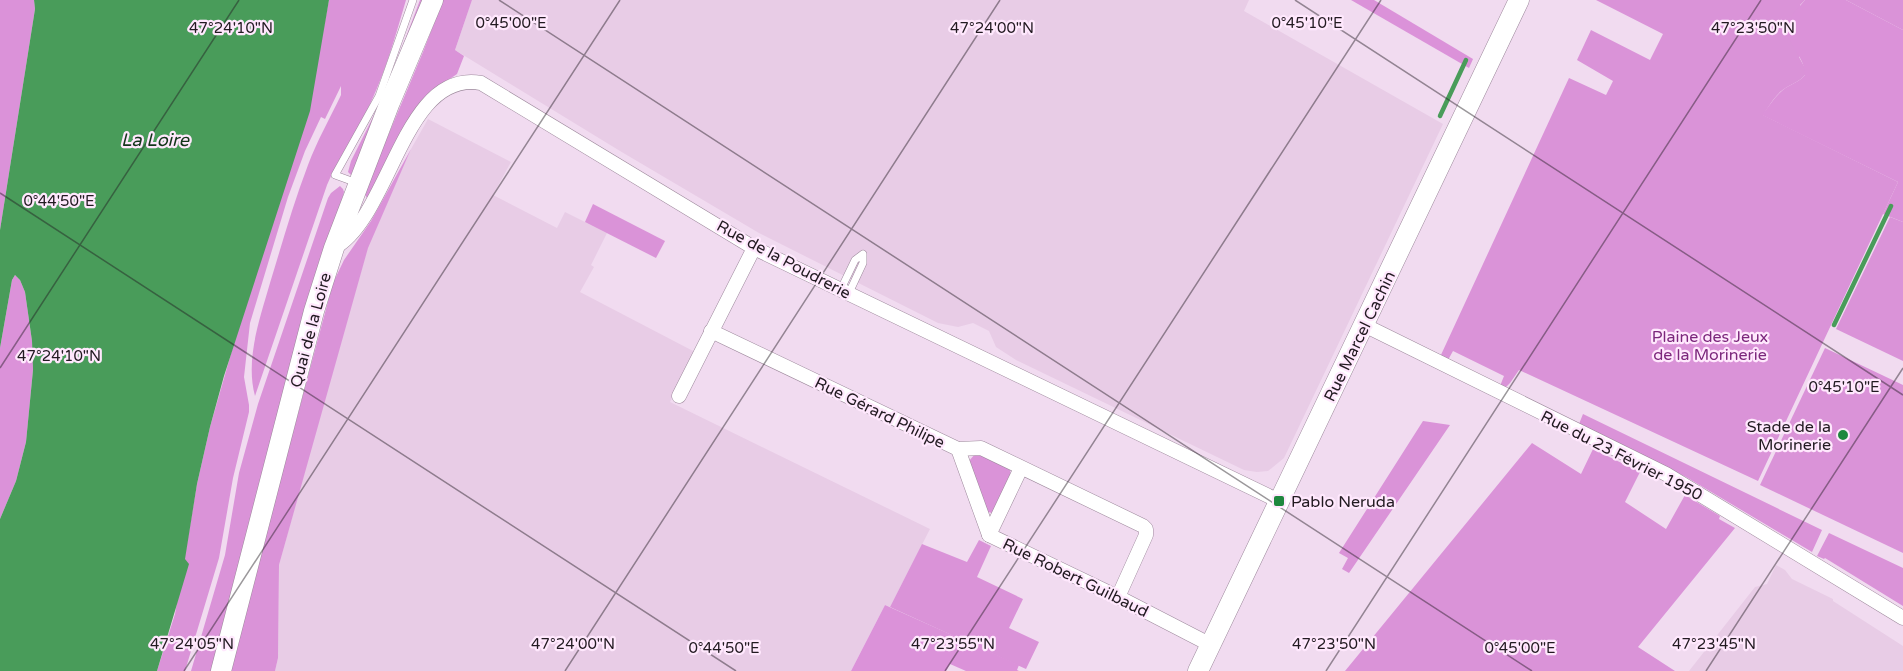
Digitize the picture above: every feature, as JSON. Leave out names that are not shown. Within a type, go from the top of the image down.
[{"type":"street","name":"Quai de la Loire","points":[[221,671],[314,311],[358,183],[433,0]]},
{"type":"street","name":"Rue Marcel Cachin","points":[[1198,671],[1519,0]]},
{"type":"street","name":"Rue de la Poudrerie","points":[[334,248],[345,242],[366,214],[385,181],[402,143],[424,108],[436,95],[449,87],[461,82],[481,83],[754,248],[1279,501]]},
{"type":"street","points":[[678,396],[754,248]]},
{"type":"street","name":"Rue du 23 Février 1950","points":[[1364,325],[1666,474],[1903,618]]},
{"type":"street","name":"Rue Gérard Philipe","points":[[711,331],[958,449],[981,448],[1144,527],[1146,536],[1118,597]]},
{"type":"street","name":"Rue Robert Guilbaud","points":[[958,449],[990,535],[1211,645]]},
{"type":"street","points":[[990,535],[1021,468]]},
{"type":"lane","points":[[358,183],[335,175],[380,96],[413,0]]},
{"type":"lane","points":[[862,254],[863,263],[845,291],[855,260],[862,254]]},
{"type":"shaded area","points":[[0,0],[34,0],[35,9],[0,230]]},
{"type":"shaded area","points":[[472,0],[1249,0],[1244,11],[1443,124],[1284,458],[1268,471],[1257,472],[1244,470],[1016,360],[996,347],[989,331],[973,323],[958,327],[938,323],[759,233],[620,151],[455,50]]},
{"type":"shaded area","points":[[1351,0],[1374,0],[1473,59],[1469,68]]},
{"type":"shaded area","points":[[1805,0],[1846,0],[1903,30],[1903,222],[1883,214],[1898,182],[1762,115],[1781,92],[1805,75],[1786,27]]},
{"type":"shaded area","points":[[428,119],[511,162],[493,195],[557,228],[565,212],[607,233],[591,265],[594,267],[580,292],[695,352],[670,402],[930,529],[890,607],[885,605],[851,671],[275,671],[278,658],[279,565],[312,445],[369,243],[411,149]]},
{"type":"shaded area","points":[[15,275],[25,292],[32,341],[33,370],[26,442],[16,481],[0,519],[0,348],[12,280]]},
{"type":"shaded area","points":[[1776,565],[1785,570],[1792,579],[1833,599],[1903,646],[1903,671],[1689,671],[1755,587],[1767,584]]},
{"type":"shaded area","points":[[885,605],[1019,665],[1017,670],[1019,671],[966,671],[950,664],[946,671],[851,671]]},
{"type":"green space","points":[[329,0],[406,0],[376,90],[327,185],[255,396],[252,382],[253,353],[262,310],[303,180],[315,147],[341,95],[341,86],[325,119],[321,117],[305,151],[288,197],[250,323],[244,377],[249,412],[233,478],[219,558],[185,671],[157,671],[175,614],[197,484],[210,427],[322,36]]},
{"type":"green space","points":[[420,0],[426,0],[351,175],[348,172],[351,161],[384,95]]},
{"type":"green space","points":[[443,0],[472,0],[455,50],[464,56],[457,74],[438,87],[425,100],[367,198],[364,193]]},
{"type":"green space","name":"Plaine des Jeux de la Morinerie","points":[[1596,0],[1805,0],[1800,5],[1799,57],[1805,68],[1805,75],[1781,91],[1763,115],[1898,182],[1758,481],[1519,370],[1505,388],[1500,386],[1504,376],[1453,351],[1448,360],[1440,357],[1569,78],[1606,95],[1613,81],[1577,60],[1591,30],[1650,60],[1663,34]]},
{"type":"green space","points":[[1846,0],[1903,0],[1903,30]]},
{"type":"green space","points":[[411,149],[368,248],[279,565],[278,658],[275,671],[229,671],[333,283],[344,260],[371,221]]},
{"type":"green space","points":[[340,186],[344,192],[211,671],[191,671],[225,555],[239,473],[258,404],[328,198]]},
{"type":"green space","points":[[593,204],[665,241],[656,258],[585,222]]},
{"type":"green space","points":[[1890,217],[1903,222],[1903,361],[1836,329]]},
{"type":"green space","name":"Stade de la Morinerie","points":[[1825,348],[1903,385],[1903,553],[1760,485]]},
{"type":"green space","points":[[1583,414],[1822,530],[1812,552],[1686,477],[1579,424]]},
{"type":"green space","points":[[1423,421],[1450,425],[1349,573],[1342,569],[1348,558],[1339,553]]},
{"type":"green space","points":[[1532,443],[1581,474],[1593,449],[1640,472],[1625,502],[1666,529],[1685,495],[1735,528],[1638,647],[1675,671],[1345,671]]},
{"type":"green space","points":[[975,454],[980,454],[1010,470],[1011,476],[992,513],[988,512],[969,461]]},
{"type":"green space","points":[[1829,533],[1903,568],[1903,606],[1825,558],[1817,556]]},
{"type":"green space","points":[[979,540],[991,546],[977,577],[1023,599],[1009,628],[1039,642],[1026,669],[890,607],[922,544],[967,562]]},
{"type":"water","name":"La Loire","points":[[34,0],[329,0],[310,111],[224,376],[210,427],[197,484],[185,559],[189,564],[157,671],[0,671],[0,519],[16,481],[26,442],[33,370],[32,341],[25,292],[15,275],[12,280],[0,348],[0,230],[35,9]]},
{"type":"waterway","points":[[1440,116],[1466,60]]},
{"type":"waterway","points":[[1834,325],[1891,206]]},
{"type":"place","name":"Stade de la Morinerie","points":[[1843,435]]},
{"type":"place","name":"Pablo Neruda","points":[[1279,501]]}]
